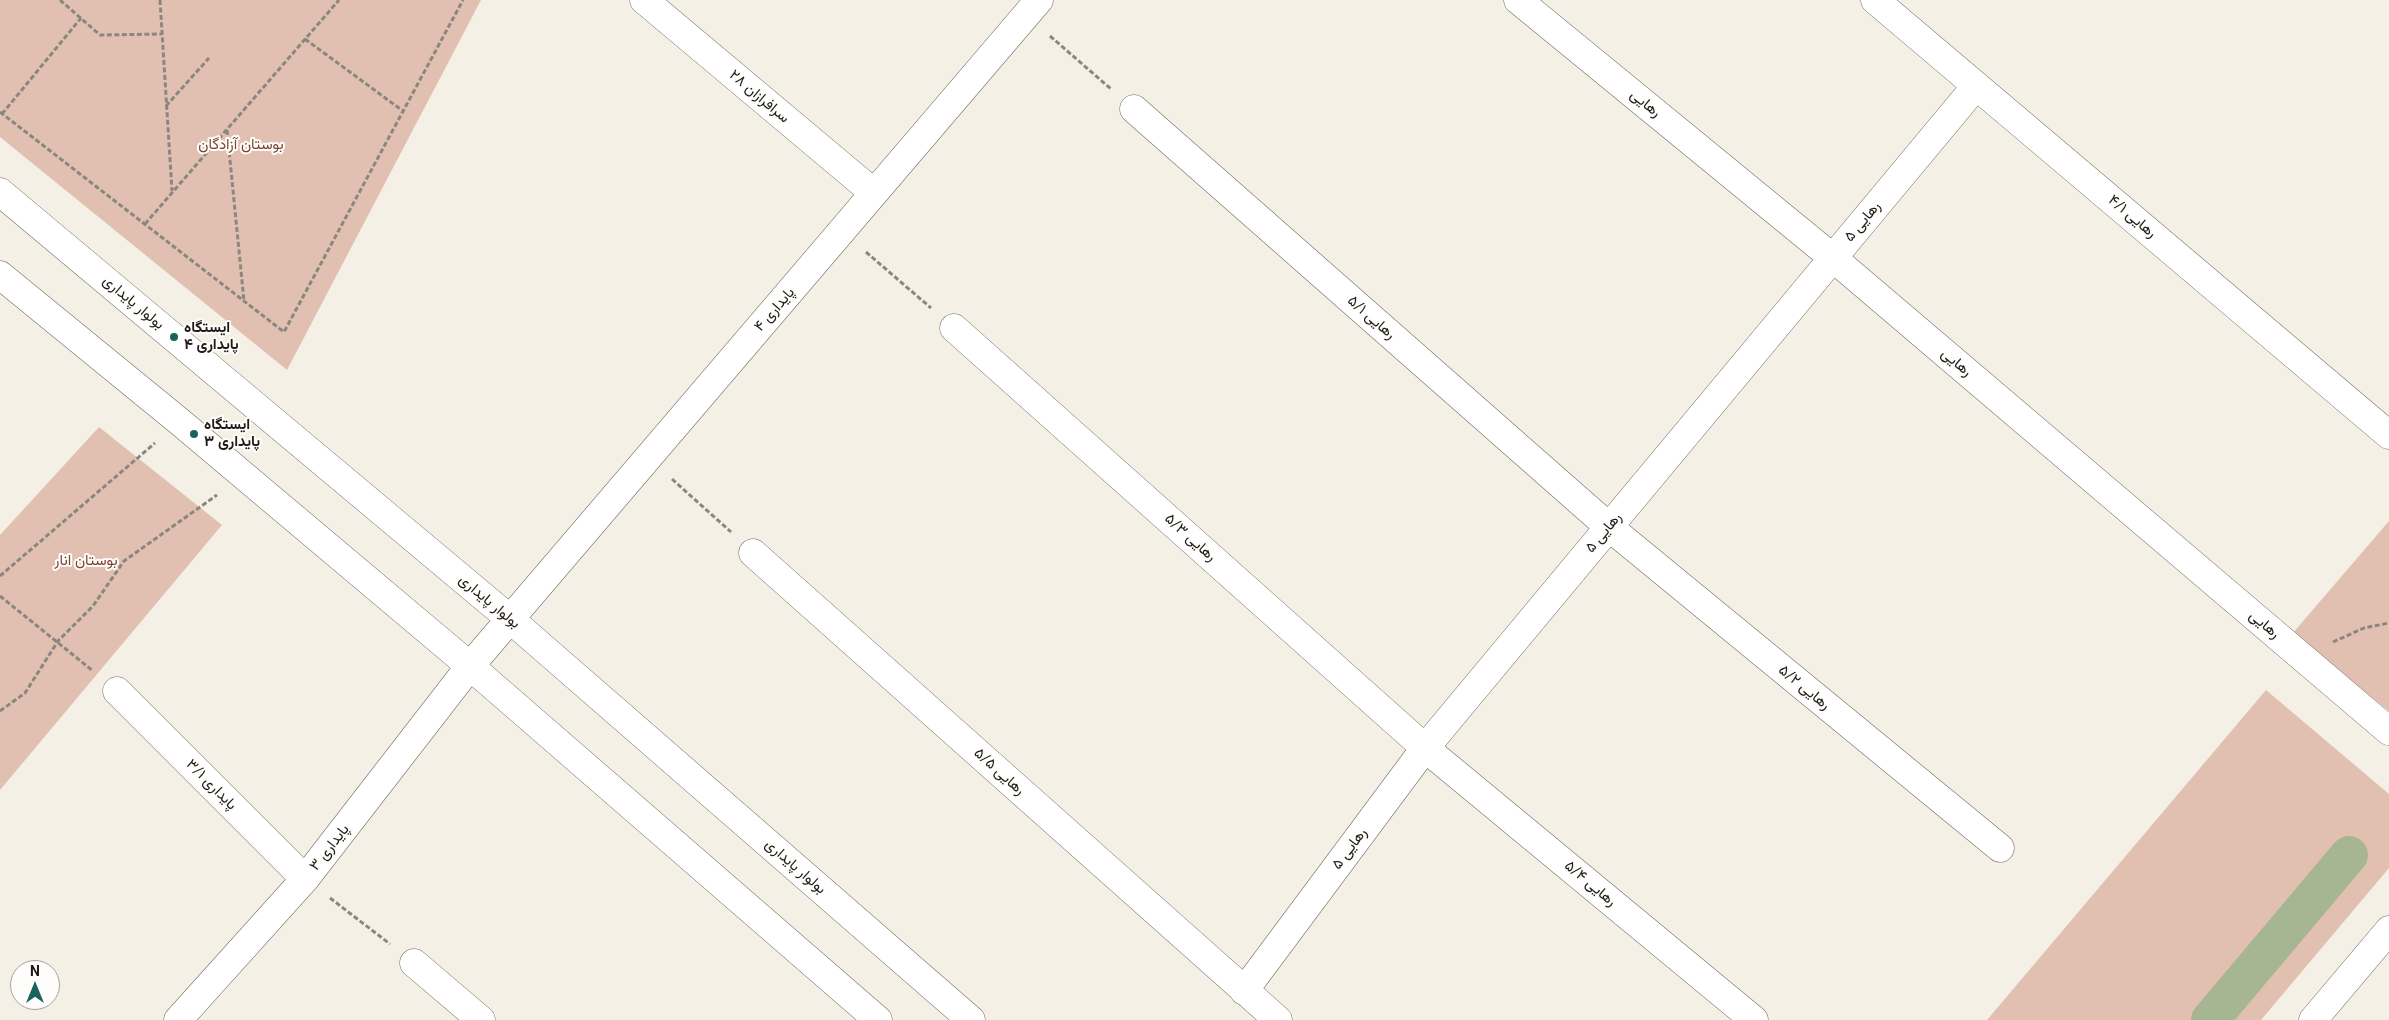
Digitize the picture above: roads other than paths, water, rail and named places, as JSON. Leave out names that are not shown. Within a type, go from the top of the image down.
[{"type":"street","name":"سرافرازان ۲۸","points":[[644,0],[874,193]]},
{"type":"street","name":"رهایی","points":[[1518,0],[1832,258],[2389,731]]},
{"type":"street","name":"رهایی ۴/۱","points":[[1875,0],[2389,435]]},
{"type":"street","name":"پایداری ۴","points":[[510,619],[1033,8]]},
{"type":"street","name":"رهایی ۵","points":[[1244,991],[1425,748],[1976,86]]},
{"type":"street","name":"رهایی ۵/۱","points":[[1134,109],[1609,527]]},
{"type":"street","name":"بولوار پایداری","points":[[0,192],[510,619],[971,1020]]},
{"type":"street","points":[[0,275],[180,422],[470,666],[878,1020]]},
{"type":"street","name":"رهایی ۵/۳","points":[[954,328],[1425,748]]},
{"type":"street","name":"رهایی ۵/۲","points":[[1609,527],[2000,848]]},
{"type":"street","name":"رهایی ۵/۵","points":[[754,552],[1278,1020]]},
{"type":"street","name":"پایداری ۳","points":[[178,1020],[305,879],[470,666],[510,619]]},
{"type":"street","name":"پایداری ۳/۱","points":[[117,691],[305,879]]},
{"type":"street","name":"رهایی ۵/۴","points":[[1425,748],[1754,1020]]},
{"type":"street","points":[[2313,1020],[2389,930]]},
{"type":"street","points":[[414,963],[481,1020]]},
{"type":"waterway","points":[[2210,1020],[2349,855]]},
{"type":"place","name":"ایستگاه پایداری ۴","points":[[174,337]]},
{"type":"place","name":"ایستگاه پایداری ۳","points":[[194,434]]},
{"type":"park label","name":"بوستان آزادگان","points":[[241,145]]},
{"type":"park label","name":"بوستان انار","points":[[86,561]]}]
